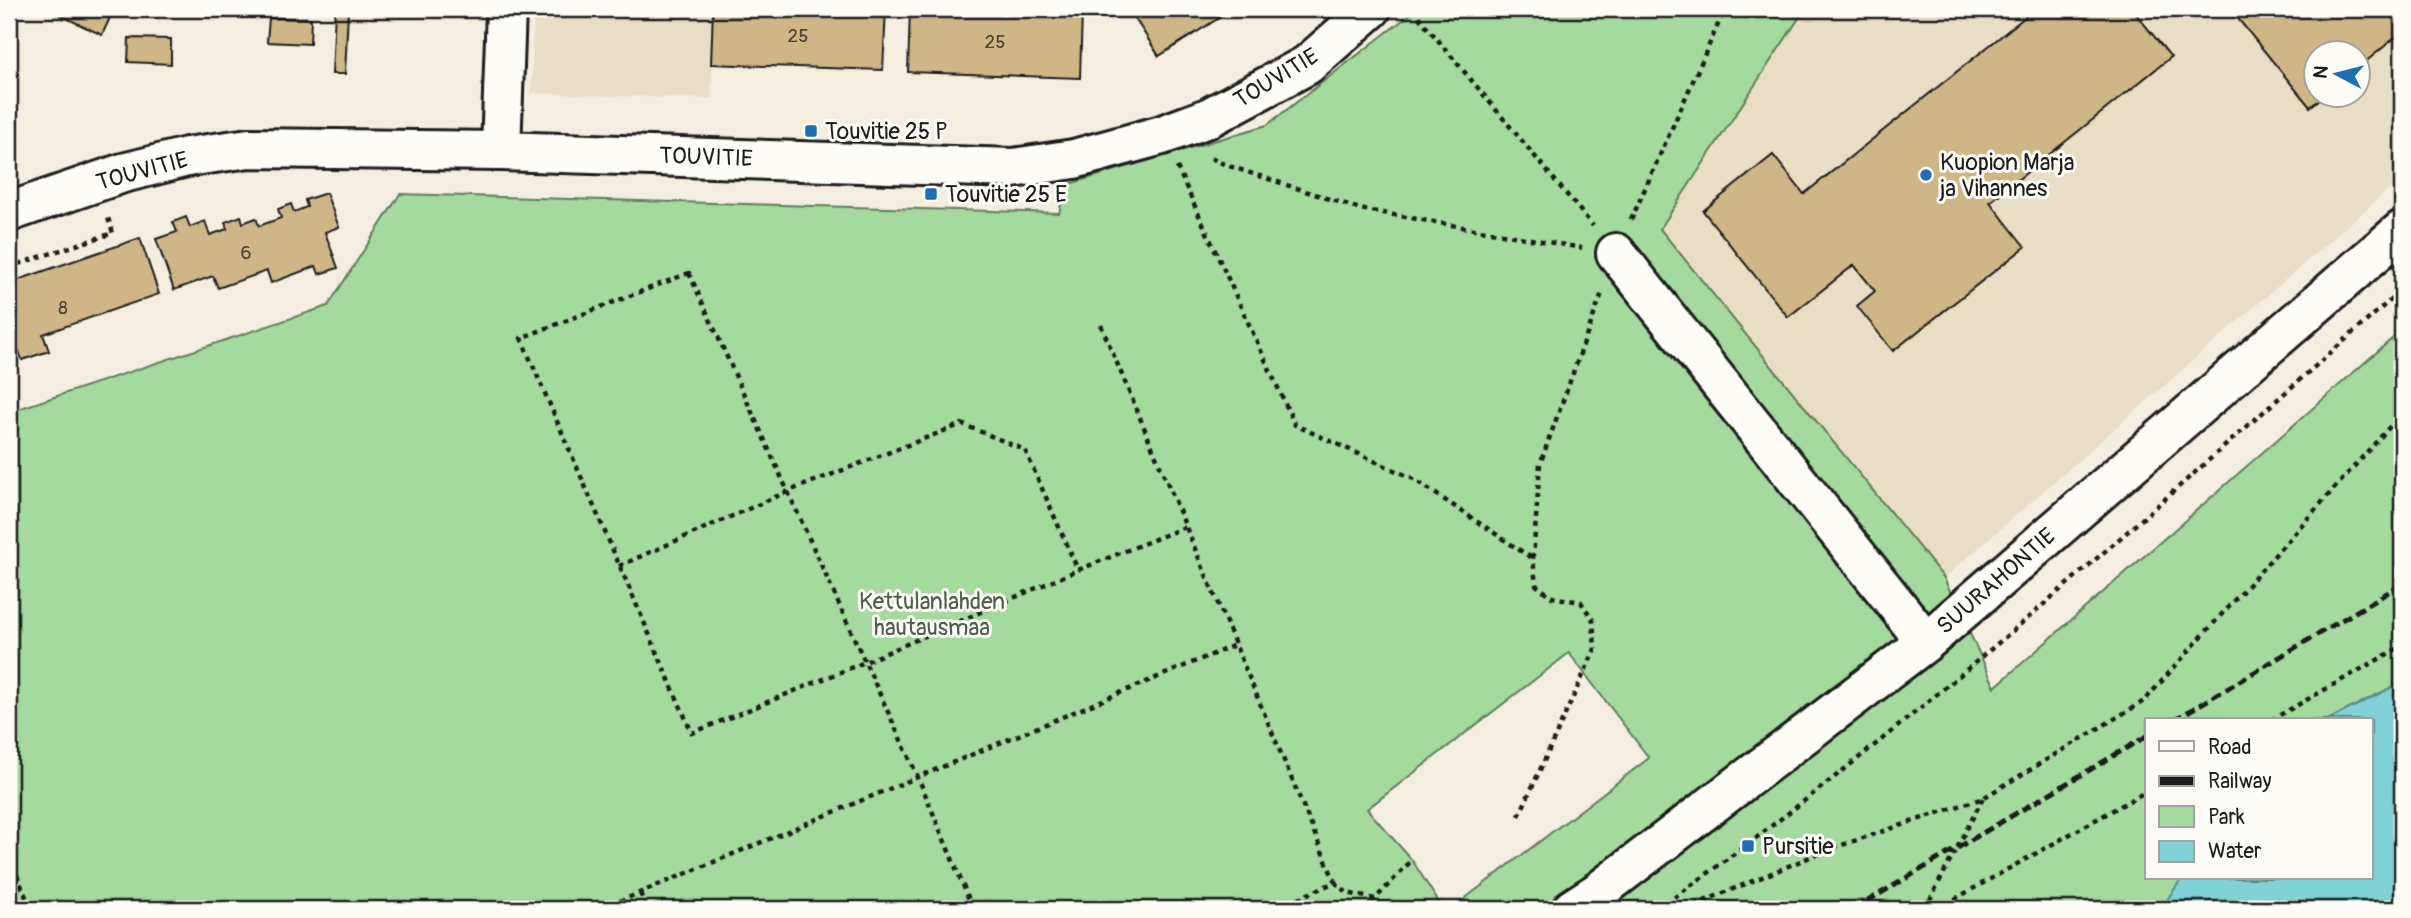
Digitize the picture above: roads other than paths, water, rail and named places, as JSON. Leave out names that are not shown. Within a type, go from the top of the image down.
[{"type":"street","points":[[501,151],[506,9]]},
{"type":"street","name":"TOUVITIE","points":[[9,212],[96,182],[187,157],[249,148],[501,151],[1013,168],[1074,159],[1163,135],[1208,118],[1307,65],[1371,9]]},
{"type":"street","name":"SUURAHONTIE","points":[[1572,909],[1926,642],[2402,230]]},
{"type":"street","points":[[1616,253],[1926,642]]},
{"type":"water","points":[[2402,682],[2402,909],[2161,909],[2181,880],[2372,880],[2372,718],[2332,718]]},
{"type":"railway","points":[[2177,718],[2402,584]]},
{"type":"railway","points":[[1854,909],[2145,737]]},
{"type":"place","name":"Touvitie 25 P","points":[[811,131]]},
{"type":"place","name":"Kuopion Marja ja Vihannes","points":[[1926,175]]},
{"type":"place","name":"Touvitie 25 E","points":[[931,194]]},
{"type":"place","name":"Pursitie","points":[[1748,846]]},
{"type":"park label","name":"Kettulanlahden hautausmaa","points":[[932,614]]}]
